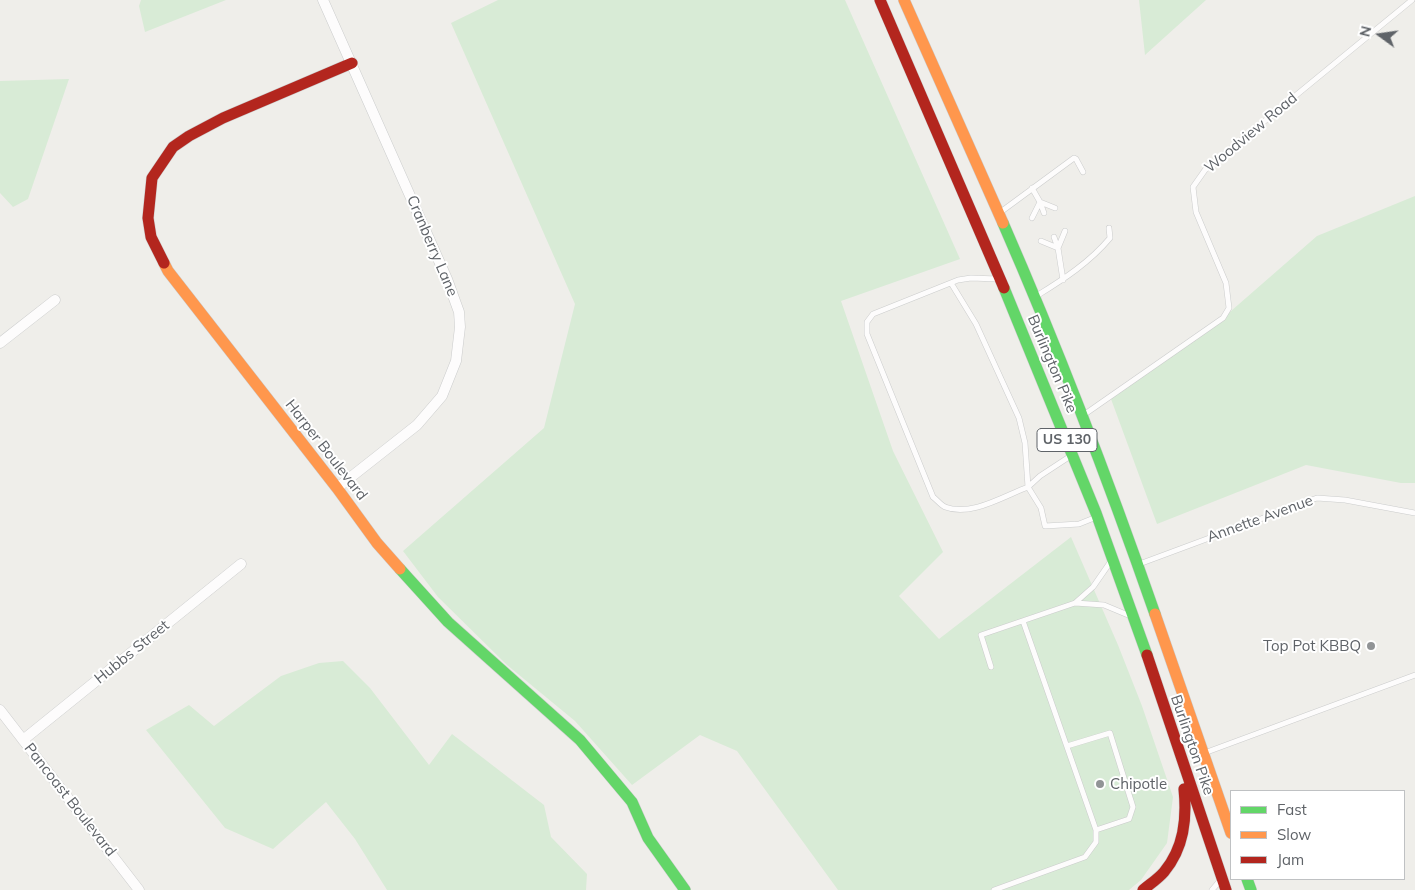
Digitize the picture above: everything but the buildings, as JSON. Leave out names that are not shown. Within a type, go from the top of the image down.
[{"type":"main road","name":"Burlington Pike","points":[[880,0],[1034,356],[1073,454],[1112,559],[1224,884]]},
{"type":"main road","name":"Burlington Pike","points":[[904,0],[999,214],[1083,416],[1230,830]]},
{"type":"main road","name":"Harper Boulevard","points":[[352,63],[223,118],[188,136],[173,147],[152,178],[148,218],[151,237],[168,271],[337,488],[377,543],[448,622],[580,740],[632,802],[648,838],[685,890]]},
{"type":"main road","points":[[1143,890],[1163,874],[1176,855],[1184,834],[1187,811],[1182,760]]},
{"type":"street","name":"Cranberry Lane","points":[[323,0],[447,278],[458,312],[460,327],[456,362],[442,396],[417,426],[337,488]]},
{"type":"street","points":[[0,343],[55,300]]},
{"type":"street","name":"Hubbs Street","points":[[23,740],[241,564]]},
{"type":"street","name":"Pancoast Boulevard","points":[[0,711],[139,890]]},
{"type":"lane","name":"Woodview Road","points":[[1083,416],[1223,318],[1229,308],[1226,283],[1196,212],[1193,186],[1205,170],[1412,0]]},
{"type":"lane","points":[[999,214],[1074,158],[1083,172]]},
{"type":"lane","points":[[1032,188],[1044,213]]},
{"type":"lane","points":[[1040,202],[1055,208]]},
{"type":"lane","points":[[1032,218],[1040,202]]},
{"type":"lane","points":[[1034,298],[1063,280],[1106,244],[1110,238],[1109,228]]},
{"type":"lane","points":[[1058,248],[1065,231]]},
{"type":"lane","points":[[1054,237],[1058,248],[1063,280]]},
{"type":"lane","points":[[1042,241],[1058,248]]},
{"type":"lane","points":[[1000,279],[971,278],[951,283],[873,314],[867,322],[867,334],[933,497],[944,506],[959,510],[980,506],[1028,487],[1040,476],[1073,454]]},
{"type":"lane","points":[[951,283],[976,324],[1019,418],[1025,443],[1028,487],[1040,508],[1045,526],[1079,524],[1097,517]]},
{"type":"lane","name":"Annette Avenue","points":[[1137,564],[1317,498],[1344,500],[1415,513]]},
{"type":"lane","points":[[991,667],[982,634],[1075,603],[1093,587],[1112,559]]},
{"type":"lane","points":[[1075,603],[1104,605],[1132,617]]},
{"type":"lane","points":[[994,890],[1085,857],[1096,842],[1096,830],[1023,621]]},
{"type":"lane","points":[[1204,753],[1415,675]]},
{"type":"lane","points":[[1067,746],[1110,733],[1133,807],[1129,818],[1096,830]]},
{"type":"lane","points":[[1212,890],[1224,884]]},
{"type":"green space","points":[[141,0],[226,0],[145,32],[139,6]]},
{"type":"green space","points":[[498,0],[845,0],[960,259],[841,301],[893,451],[943,552],[899,596],[939,639],[1071,537],[1118,645],[1142,706],[1173,797],[1167,843],[1141,880],[1129,890],[838,890],[737,751],[700,735],[632,785],[575,721],[507,665],[438,597],[403,551],[544,428],[575,304],[451,23]]},
{"type":"green space","points":[[1139,0],[1206,0],[1145,55]]},
{"type":"green space","points":[[69,79],[28,199],[13,207],[0,193],[0,81]]},
{"type":"green space","points":[[1415,196],[1415,483],[1401,483],[1306,465],[1157,524],[1111,399],[1223,318],[1317,236]]},
{"type":"green space","points":[[343,661],[370,688],[429,765],[452,734],[544,805],[551,837],[587,874],[586,890],[387,890],[355,839],[326,802],[273,849],[225,828],[146,730],[189,705],[214,726],[281,676],[319,663]]},
{"type":"traffic: fast","points":[[1003,223],[1083,417],[1155,614]]},
{"type":"traffic: fast","points":[[1004,288],[1096,513],[1147,655]]},
{"type":"traffic: fast","points":[[400,569],[448,622],[580,740],[632,802],[648,838],[685,890]]},
{"type":"traffic: fast","points":[[1247,880],[1251,890]]},
{"type":"traffic: slow","points":[[904,0],[1003,223]]},
{"type":"traffic: slow","points":[[164,263],[168,271],[337,488],[377,543],[400,569]]},
{"type":"traffic: slow","points":[[1155,614],[1230,830]]},
{"type":"traffic: jam","points":[[880,0],[1004,288]]},
{"type":"traffic: jam","points":[[164,263],[151,237],[148,218],[152,178],[173,147],[223,118],[352,63]]},
{"type":"traffic: jam","points":[[1147,655],[1226,890]]},
{"type":"traffic: jam","points":[[1143,890],[1164,872],[1176,853],[1183,833],[1184,789]]},
{"type":"place","name":"Top Pot KBBQ","points":[[1371,646]]},
{"type":"place","name":"Chipotle","points":[[1100,784]]}]
